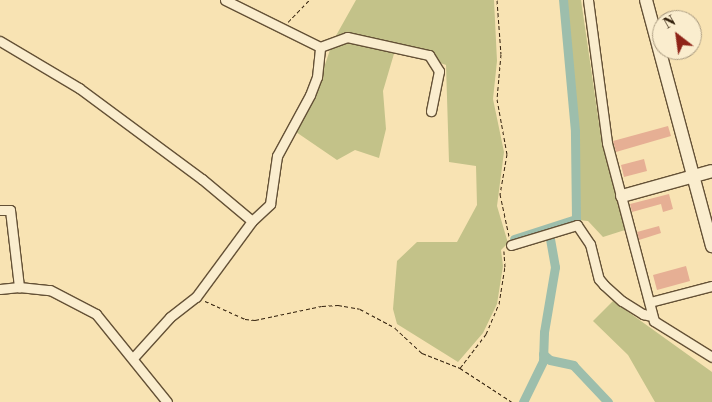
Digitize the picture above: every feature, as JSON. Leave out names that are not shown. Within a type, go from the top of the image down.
[{"type":"street","points":[[225,0],[320,47],[347,37],[429,55],[439,71],[431,111]]},
{"type":"street","points":[[588,0],[607,143],[650,302],[652,316],[654,321],[712,357]]},
{"type":"street","points":[[646,0],[712,246]]},
{"type":"street","points":[[0,41],[79,88],[202,179],[252,221]]},
{"type":"street","points":[[133,358],[170,317],[196,297],[252,221],[273,198],[277,156],[312,89],[319,66],[320,47]]},
{"type":"street","points":[[622,196],[712,171]]},
{"type":"street","points":[[0,210],[10,210],[19,287]]},
{"type":"street","points":[[512,245],[578,225],[590,244],[599,279],[622,301],[643,314],[652,316]]},
{"type":"street","points":[[650,302],[712,286]]},
{"type":"street","points":[[0,289],[19,287],[50,290],[96,314],[168,402]]},
{"type":"path","points":[[282,28],[309,0]]},
{"type":"path","points":[[460,368],[486,334],[499,304],[505,268],[504,251],[512,245],[500,194],[507,154],[497,99],[501,54],[497,0]]},
{"type":"path","points":[[196,297],[230,313],[255,320],[322,306],[338,305],[360,309],[395,328],[422,354],[460,368],[512,402]]},
{"type":"shaded area","points":[[356,0],[494,0],[497,61],[493,99],[504,152],[497,206],[508,243],[501,250],[503,266],[497,304],[483,333],[458,362],[397,324],[393,309],[397,261],[417,242],[457,242],[477,205],[476,166],[449,162],[446,65],[396,47],[383,91],[386,129],[379,158],[355,150],[337,160],[296,132],[314,97],[333,41]]},
{"type":"shaded area","points":[[565,0],[581,0],[602,144],[625,230],[603,237],[588,221],[578,220],[577,130]]},
{"type":"shaded area","points":[[613,301],[712,372],[712,402],[655,402],[628,355],[593,321]]},
{"type":"building","points":[[668,126],[671,136],[616,152],[613,141]]},
{"type":"building","points":[[644,159],[647,171],[624,177],[621,165]]},
{"type":"building","points":[[669,194],[673,209],[663,212],[661,204],[632,212],[630,204]]},
{"type":"building","points":[[659,226],[661,233],[639,240],[637,232]]},
{"type":"building","points":[[686,266],[690,281],[657,290],[653,275]]},
{"type":"waterway","points":[[514,239],[576,219],[575,131],[563,0]]},
{"type":"waterway","points":[[523,402],[543,361],[544,332],[555,267],[550,239]]},
{"type":"waterway","points":[[543,354],[550,360],[573,365],[608,402]]}]
